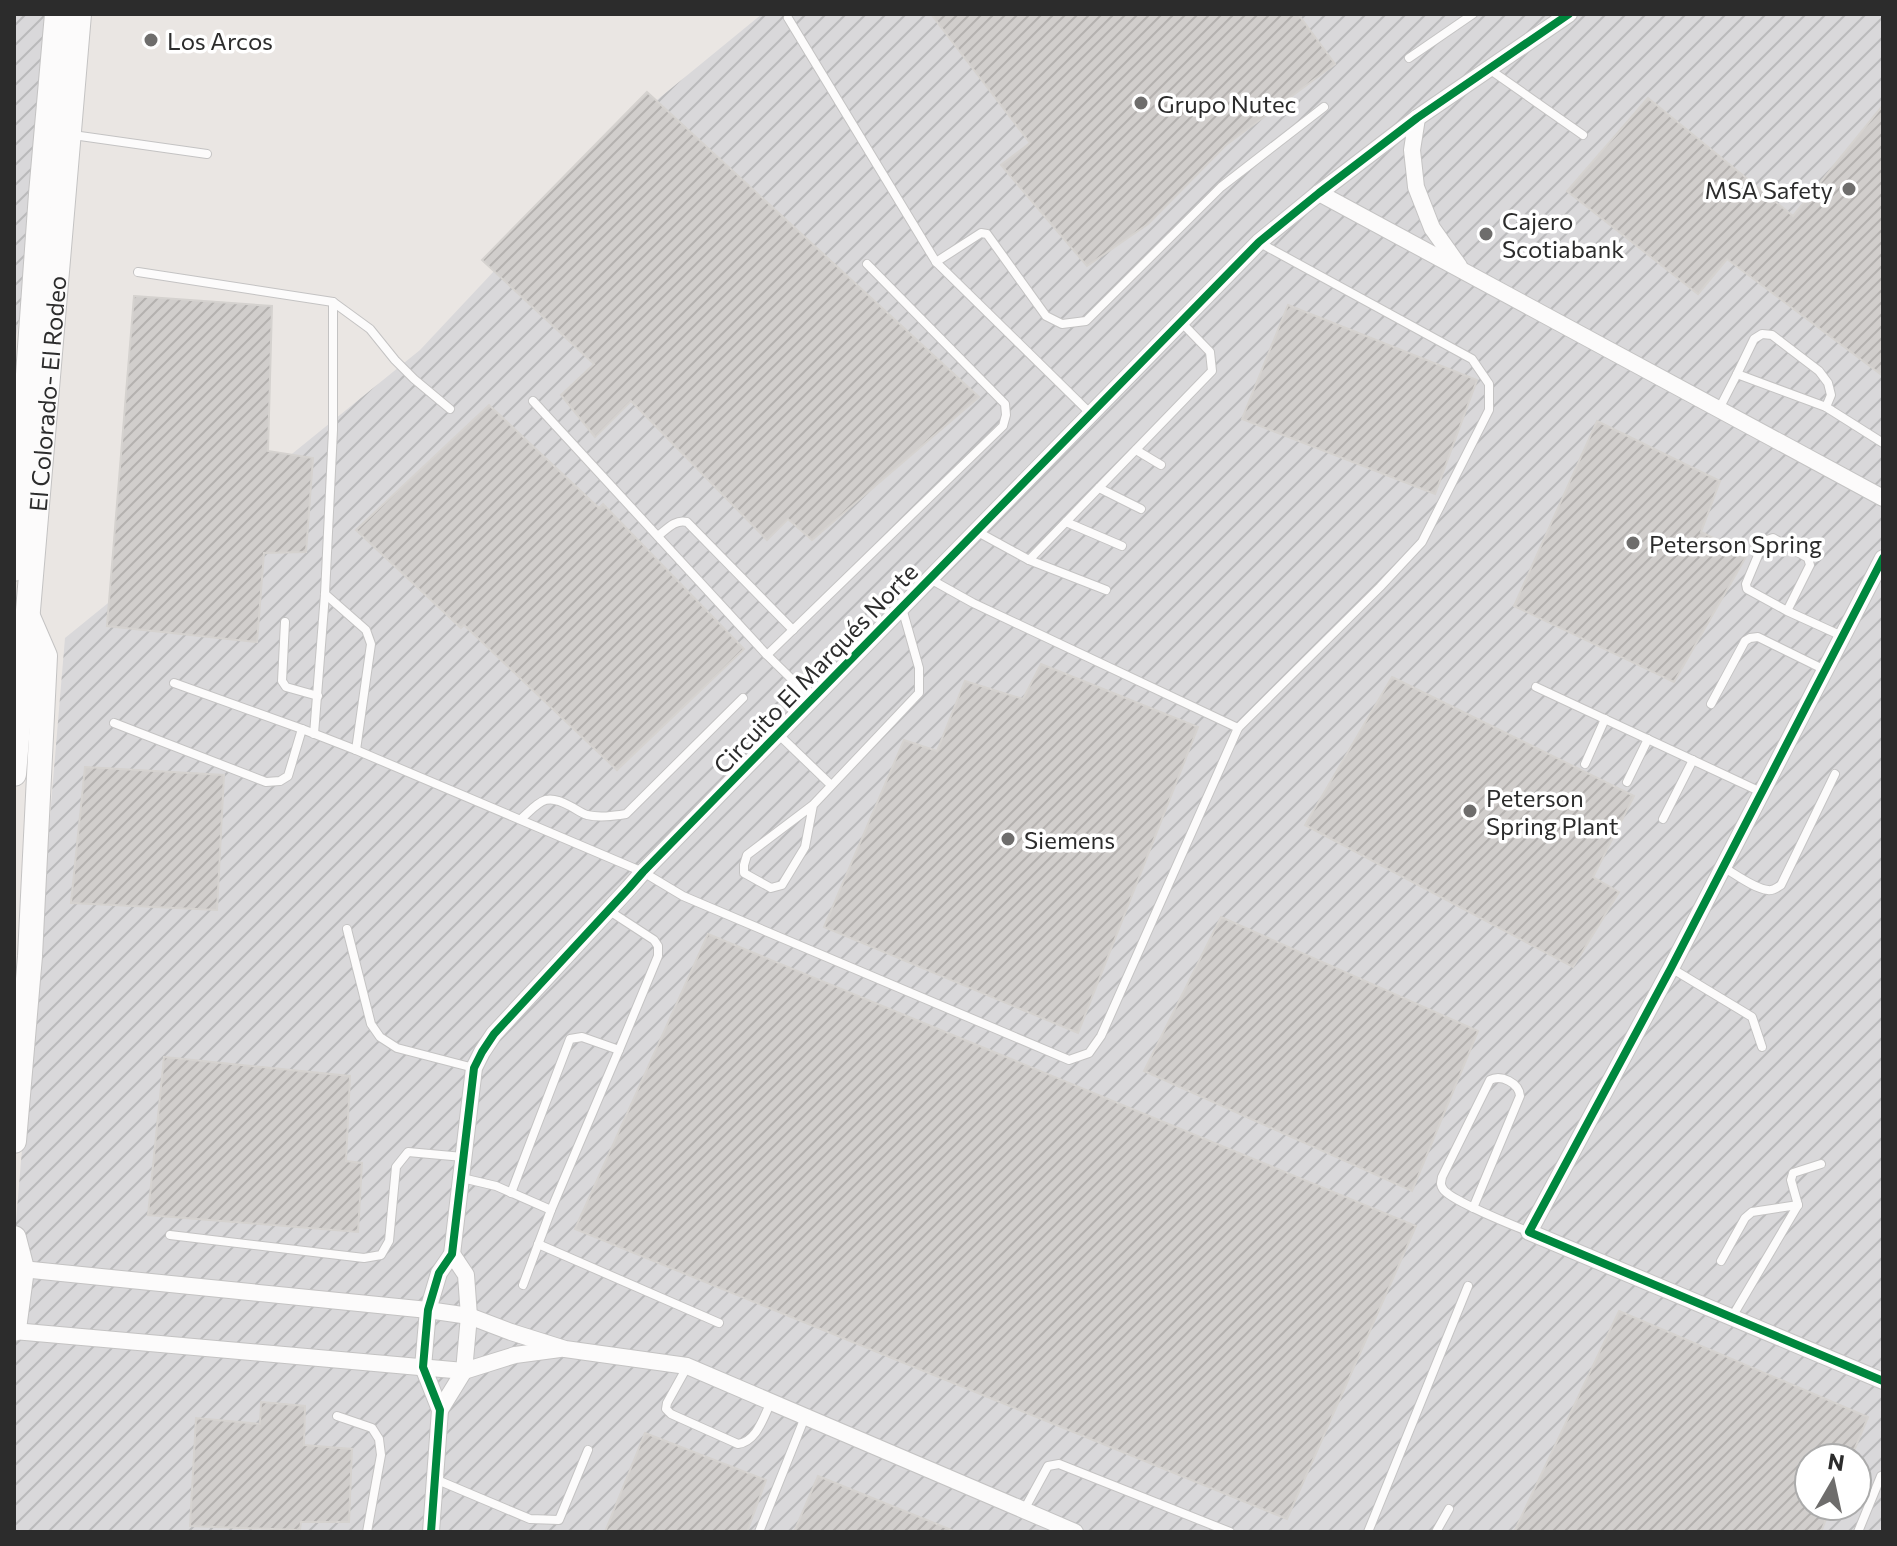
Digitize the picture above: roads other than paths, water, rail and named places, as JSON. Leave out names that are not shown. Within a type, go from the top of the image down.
[{"type":"main road","name":"El Colorado- El Rodeo","points":[[14,569],[57,14]]},
{"type":"main road","name":"El Colorado- El Rodeo","points":[[14,774],[79,14]]},
{"type":"main road","points":[[14,350],[41,194]]},
{"type":"main road","points":[[14,1141],[30,956],[45,656],[27,614]]},
{"type":"main road","points":[[14,1238],[22,1269],[14,1330]]},
{"type":"street","name":"Circuito El Marqués Norte","points":[[431,1532],[440,1410],[423,1367],[428,1310],[439,1273],[452,1254],[474,1068],[494,1034],[643,872],[1259,242],[1417,118],[1569,14]]},
{"type":"street","points":[[1417,118],[1412,150],[1416,187],[1432,228],[1463,271]]},
{"type":"street","points":[[1319,193],[1883,498]]},
{"type":"street","points":[[1883,558],[1671,968],[1529,1232],[1883,1381]]},
{"type":"street","name":"Circuito El Marqués Norte","points":[[440,1410],[464,1371],[469,1316],[466,1275],[452,1254]]},
{"type":"street","points":[[22,1269],[428,1310],[469,1316],[565,1349],[687,1366],[1075,1532]]},
{"type":"street","points":[[14,1330],[464,1371],[515,1355],[565,1349]]},
{"type":"lane","points":[[1409,58],[1473,14]]},
{"type":"lane","points":[[788,18],[936,262],[1091,414]]},
{"type":"lane","points":[[1489,69],[1583,135]]},
{"type":"lane","points":[[936,262],[981,233],[987,234],[1046,316],[1062,324],[1086,321],[1221,187],[1324,107]]},
{"type":"lane","points":[[69,135],[207,154]]},
{"type":"lane","points":[[174,683],[356,750],[521,819],[643,872],[683,896],[1069,1060],[1089,1053],[1101,1036],[1238,728],[1422,542],[1489,410],[1489,384],[1472,359],[1259,242]]},
{"type":"lane","points":[[767,655],[1003,426],[1006,415],[1005,404],[867,264]]},
{"type":"lane","points":[[138,272],[333,302],[370,329],[414,379],[450,409]]},
{"type":"lane","points":[[314,734],[333,430],[333,302]]},
{"type":"lane","points":[[1029,560],[1212,371],[1210,352],[1181,322]]},
{"type":"lane","points":[[1719,409],[1754,339],[1762,334],[1772,335],[1819,371],[1828,383],[1831,395],[1826,407]]},
{"type":"lane","points":[[1737,374],[1826,407],[1883,443]]},
{"type":"lane","points":[[533,401],[767,655],[812,699]]},
{"type":"lane","points":[[1136,450],[1161,465]]},
{"type":"lane","points":[[1099,488],[1141,509]]},
{"type":"lane","points":[[658,536],[675,523],[687,522],[793,630]]},
{"type":"lane","points":[[1066,522],[1122,546]]},
{"type":"lane","points":[[976,531],[1029,560],[1106,590]]},
{"type":"lane","points":[[1787,611],[1810,565],[1808,558],[1773,538],[1767,538],[1746,584],[1747,589],[1787,611],[1843,636]]},
{"type":"lane","points":[[930,579],[973,603],[1238,728]]},
{"type":"lane","points":[[325,594],[366,630],[371,644],[356,750]]},
{"type":"lane","points":[[813,805],[805,847],[782,885],[771,888],[744,873],[747,855],[813,805],[919,693],[919,668],[902,608]]},
{"type":"lane","points":[[285,622],[282,681],[286,687],[318,696]]},
{"type":"lane","points":[[1711,704],[1745,641],[1750,638],[1758,637],[1825,670]]},
{"type":"lane","points":[[1536,687],[1762,792]]},
{"type":"lane","points":[[521,819],[542,800],[550,799],[558,799],[585,814],[604,817],[626,814],[743,698]]},
{"type":"lane","points":[[1585,764],[1605,719]]},
{"type":"lane","points":[[114,723],[266,782],[280,781],[288,776],[302,729]]},
{"type":"lane","points":[[778,734],[831,785]]},
{"type":"lane","points":[[1627,782],[1648,739]]},
{"type":"lane","points":[[1663,819],[1693,760]]},
{"type":"lane","points":[[1723,867],[1768,890],[1781,885],[1835,774]]},
{"type":"lane","points":[[523,1285],[551,1210],[658,956],[658,946],[654,940],[608,910]]},
{"type":"lane","points":[[347,929],[371,1024],[380,1037],[397,1048],[474,1068]]},
{"type":"lane","points":[[1671,968],[1752,1017],[1762,1047]]},
{"type":"lane","points":[[511,1193],[570,1039],[582,1037],[619,1050]]},
{"type":"lane","points":[[1473,1208],[1520,1096],[1516,1086],[1501,1077],[1490,1080],[1441,1184],[1444,1192],[1473,1208],[1529,1232]]},
{"type":"lane","points":[[170,1235],[364,1258],[381,1255],[389,1241],[396,1167],[402,1159],[408,1152],[464,1157]]},
{"type":"lane","points":[[1732,1318],[1798,1205],[1791,1180],[1793,1173],[1821,1164]]},
{"type":"lane","points":[[461,1178],[496,1186],[551,1210]]},
{"type":"lane","points":[[1721,1261],[1745,1218],[1752,1212],[1798,1205]]},
{"type":"lane","points":[[538,1244],[719,1323]]},
{"type":"lane","points":[[1368,1532],[1468,1286]]},
{"type":"lane","points":[[687,1366],[666,1409],[738,1444],[746,1443],[753,1437],[771,1402]]},
{"type":"lane","points":[[337,1416],[372,1428],[379,1439],[381,1455],[367,1532]]},
{"type":"lane","points":[[759,1532],[805,1417]]},
{"type":"lane","points":[[435,1479],[530,1519],[559,1520],[588,1450]]},
{"type":"lane","points":[[1024,1510],[1048,1466],[1059,1464],[1230,1532]]},
{"type":"lane","points":[[1858,1532],[1883,1475]]},
{"type":"lane","points":[[1436,1532],[1449,1509]]},
{"type":"place","name":"Los Arcos","points":[[151,40]]},
{"type":"place","name":"Grupo Nutec","points":[[1141,103]]},
{"type":"place","name":"MSA Safety","points":[[1849,189]]},
{"type":"place","name":"Cajero Scotiabank","points":[[1486,234]]},
{"type":"place","name":"Peterson Spring","points":[[1633,543]]},
{"type":"place","name":"Peterson Spring Plant","points":[[1470,811]]},
{"type":"place","name":"Siemens","points":[[1008,839]]}]
